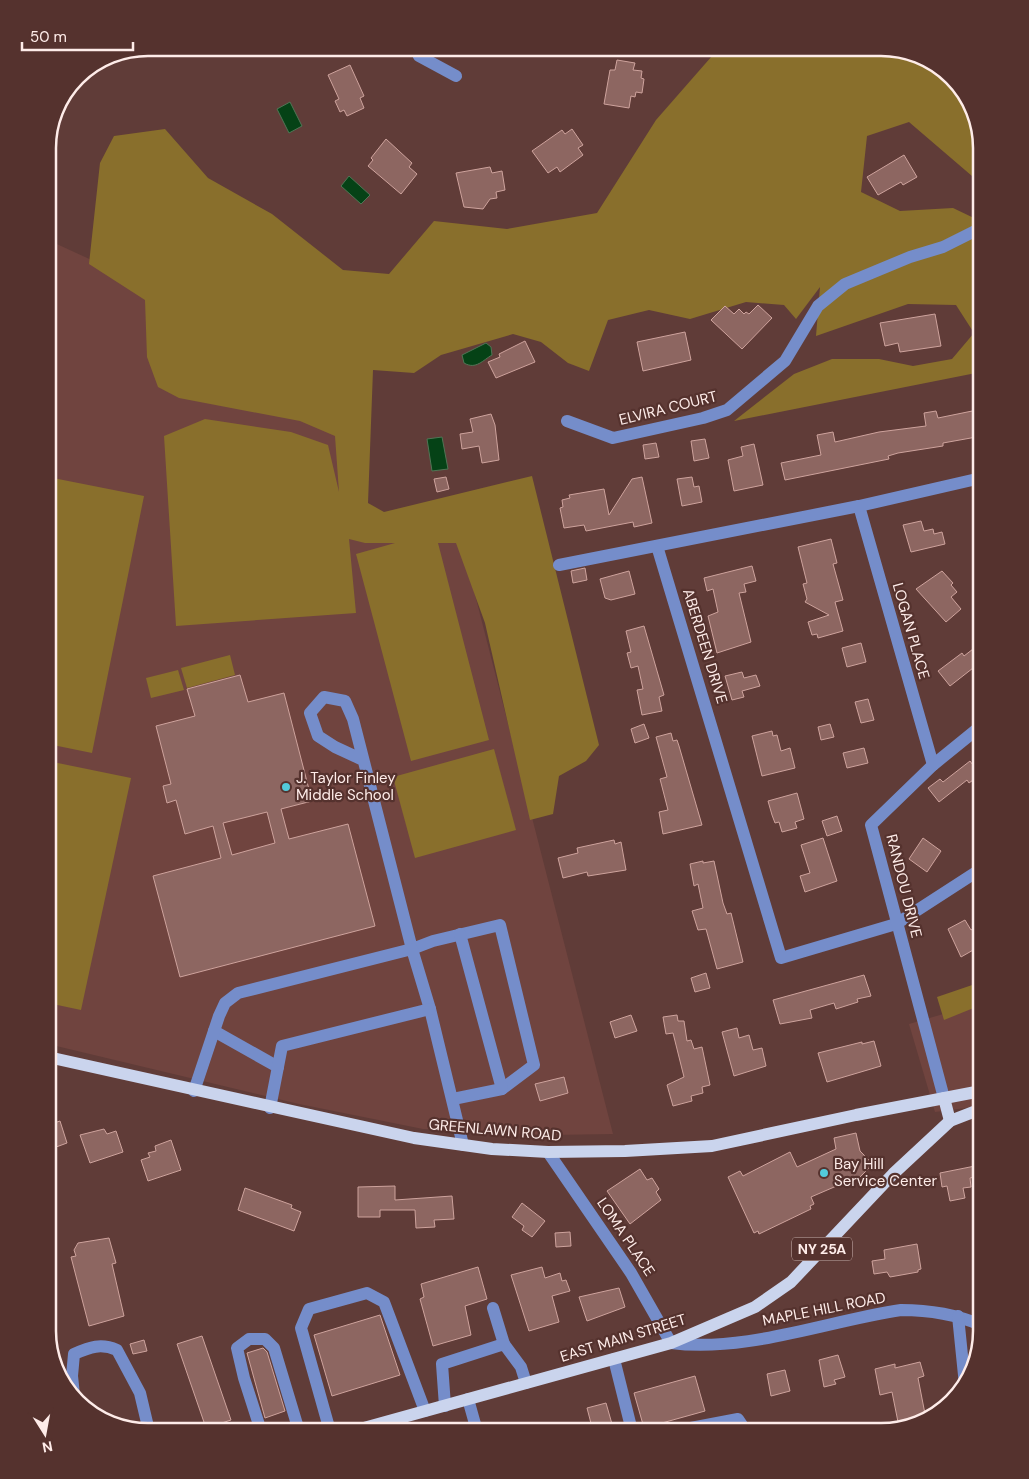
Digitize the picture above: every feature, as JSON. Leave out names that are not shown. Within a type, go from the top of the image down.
[{"type":"main road","name":"GREENLAWN ROAD","points":[[56,1059],[376,1131],[463,1145],[548,1152],[625,1152],[712,1146],[944,1098]]},
{"type":"main road","points":[[950,1121],[944,1098],[973,1093]]},
{"type":"main road","name":"EAST MAIN STREET","points":[[382,1423],[671,1343],[755,1307],[791,1282],[892,1174],[950,1121],[973,1112]]},
{"type":"street","points":[[419,56],[456,76]]},
{"type":"street","name":"ELVIRA COURT","points":[[567,420],[613,438],[703,418],[727,410],[785,361],[818,306],[845,284],[910,257],[943,246],[973,232]]},
{"type":"street","points":[[559,565],[859,506],[973,480]]},
{"type":"street","name":"LOGAN PLACE","points":[[859,506],[933,765]]},
{"type":"street","name":"ABERDEEN DRIVE","points":[[658,546],[781,958],[896,924]]},
{"type":"street","points":[[363,760],[335,747],[318,736],[310,713],[324,697],[345,701],[353,719],[412,949],[430,1009],[463,1145]]},
{"type":"street","name":"RANDOU DRIVE","points":[[944,1098],[871,825],[933,765],[973,733]]},
{"type":"street","points":[[896,924],[973,875]]},
{"type":"street","points":[[194,1091],[225,1004],[238,993],[412,949],[432,941],[500,925],[534,1064],[502,1088],[453,1099]]},
{"type":"street","points":[[460,934],[502,1088]]},
{"type":"street","points":[[270,1108],[282,1046],[430,1009]]},
{"type":"street","points":[[214,1031],[278,1067]]},
{"type":"street","name":"LOMA PLACE","points":[[548,1152],[631,1273],[671,1343]]},
{"type":"street","points":[[328,1423],[301,1328],[309,1309],[367,1293],[384,1302],[425,1411]]},
{"type":"street","points":[[493,1308],[504,1344],[521,1367],[526,1383]]},
{"type":"street","name":"MAPLE HILL ROAD","points":[[671,1343],[690,1346],[742,1342],[901,1310],[928,1310],[958,1316],[973,1322]]},
{"type":"street","points":[[958,1316],[963,1372]]},
{"type":"street","points":[[258,1423],[244,1378],[237,1348],[249,1339],[265,1339],[274,1348],[297,1423]]},
{"type":"street","points":[[445,1406],[442,1364],[504,1344]]},
{"type":"street","points":[[73,1383],[74,1354],[91,1346],[108,1346],[117,1350],[140,1393],[147,1423]]},
{"type":"street","points":[[614,1358],[630,1423]]},
{"type":"street","points":[[468,1399],[475,1423]]},
{"type":"street","points":[[719,1423],[738,1419],[740,1423]]},
{"type":"shaded area","points":[[712,56],[887,56],[911,61],[937,75],[954,92],[970,124],[973,148],[973,177],[909,122],[867,136],[861,192],[900,211],[953,208],[973,218],[973,331],[956,305],[908,304],[816,336],[820,287],[796,319],[784,305],[746,302],[690,319],[649,310],[608,320],[589,371],[568,363],[541,342],[513,334],[441,355],[414,373],[373,370],[368,503],[384,512],[532,476],[599,745],[586,761],[559,776],[553,814],[530,820],[485,623],[456,543],[438,543],[489,740],[411,761],[356,554],[395,543],[365,543],[349,539],[356,613],[176,626],[164,436],[205,419],[291,432],[328,445],[339,492],[335,436],[300,421],[179,398],[158,387],[147,357],[145,300],[89,264],[100,163],[114,136],[165,129],[208,178],[272,214],[343,270],[389,274],[434,221],[507,229],[597,213],[656,120]]},
{"type":"shaded area","points":[[290,102],[302,126],[289,133],[277,109]]},
{"type":"shaded area","points":[[349,176],[370,195],[361,204],[341,186]]},
{"type":"shaded area","name":"J. Taylor Finley Middle School","points":[[56,244],[357,382],[356,529],[451,501],[613,1134],[550,1135],[423,1129],[299,1104],[56,1046]]},
{"type":"shaded area","points":[[973,334],[973,374],[734,421],[794,374],[832,359],[879,359],[913,366],[952,359]]},
{"type":"shaded area","points":[[486,343],[491,347],[492,355],[476,365],[464,363],[462,355]]},
{"type":"shaded area","points":[[442,437],[448,469],[432,471],[427,439]]},
{"type":"shaded area","points":[[56,479],[144,496],[92,753],[56,746]]},
{"type":"shaded area","points":[[230,655],[235,675],[187,688],[181,668]]},
{"type":"shaded area","points":[[178,670],[184,690],[151,698],[146,678]]},
{"type":"shaded area","points":[[494,749],[516,830],[415,858],[393,777]]},
{"type":"shaded area","points":[[56,763],[131,778],[81,1010],[56,1005]]},
{"type":"shaded area","points":[[973,985],[973,1008],[944,1020],[937,997]]},
{"type":"shaded area","points":[[973,1005],[973,1107],[935,1112],[909,1024]]},
{"type":"building","points":[[617,60],[635,63],[633,70],[642,71],[641,78],[644,79],[642,93],[636,92],[635,97],[631,96],[629,108],[604,104],[610,70],[615,70]]},
{"type":"building","points":[[350,65],[364,96],[360,98],[364,108],[347,116],[344,110],[340,112],[335,101],[339,99],[328,75]]},
{"type":"building","points":[[572,129],[583,145],[578,148],[583,155],[560,172],[557,167],[548,173],[532,151],[562,130],[565,134]]},
{"type":"building","points":[[386,139],[412,163],[409,167],[417,174],[401,194],[368,166],[373,160],[371,158]]},
{"type":"building","points":[[904,155],[917,177],[903,185],[901,182],[878,195],[867,177]]},
{"type":"building","points":[[490,167],[492,173],[502,171],[505,190],[496,192],[497,198],[490,199],[483,209],[464,207],[456,173]]},
{"type":"building","points":[[758,305],[772,318],[742,349],[711,320],[725,306],[734,314],[739,309],[744,314],[746,312],[749,314]]},
{"type":"building","points":[[935,314],[941,346],[900,352],[898,343],[885,346],[880,323]]},
{"type":"building","points":[[685,332],[691,360],[643,371],[637,342]]},
{"type":"building","points":[[525,341],[535,362],[496,378],[488,362],[500,357],[499,354]]},
{"type":"building","points":[[936,411],[938,418],[973,411],[973,438],[943,443],[943,446],[898,453],[888,456],[889,459],[785,480],[781,463],[821,455],[817,435],[833,432],[835,442],[879,432],[926,426],[924,413]]},
{"type":"building","points":[[491,414],[495,425],[499,460],[482,463],[479,446],[462,449],[460,434],[473,432],[470,419]]},
{"type":"building","points":[[705,439],[709,458],[694,461],[691,441]]},
{"type":"building","points":[[656,443],[659,457],[645,459],[643,445]]},
{"type":"building","points":[[754,444],[763,485],[734,491],[728,460],[743,456],[741,447]]},
{"type":"building","points":[[446,477],[449,489],[437,492],[434,479]]},
{"type":"building","points":[[642,477],[652,523],[634,527],[633,522],[586,531],[584,525],[564,528],[560,508],[563,507],[562,500],[570,498],[569,495],[604,489],[609,515],[632,479]]},
{"type":"building","points":[[692,477],[694,487],[699,486],[702,502],[682,506],[677,479]]},
{"type":"building","points":[[921,521],[924,531],[933,529],[934,534],[942,532],[945,544],[911,552],[903,525]]},
{"type":"building","points":[[831,539],[837,563],[833,564],[843,600],[835,602],[843,631],[818,638],[817,634],[812,635],[808,622],[829,615],[805,602],[807,599],[803,584],[807,583],[798,547]]},
{"type":"building","points":[[752,566],[756,581],[744,584],[746,592],[739,593],[751,642],[717,653],[708,616],[718,612],[713,589],[707,591],[704,578]]},
{"type":"building","points":[[585,568],[587,580],[573,583],[571,571]]},
{"type":"building","points":[[629,571],[635,594],[611,600],[605,598],[600,579]]},
{"type":"building","points":[[942,571],[953,583],[951,585],[957,592],[951,597],[961,609],[946,622],[916,589]]},
{"type":"building","points":[[644,626],[664,695],[659,697],[662,711],[642,715],[637,690],[643,689],[638,666],[631,668],[627,653],[631,652],[626,631]]},
{"type":"building","points":[[861,643],[866,662],[847,667],[842,648]]},
{"type":"building","points":[[973,649],[973,668],[950,686],[938,671],[962,653],[964,656]]},
{"type":"building","points":[[742,672],[744,678],[756,675],[760,686],[742,691],[744,697],[732,700],[725,676]]},
{"type":"building","points":[[240,675],[248,702],[284,693],[312,801],[281,809],[289,839],[348,824],[375,926],[180,977],[153,876],[221,858],[213,826],[185,834],[176,800],[167,803],[163,786],[171,784],[156,726],[195,716],[187,689]],"holes":[[[267,812],[275,843],[232,855],[223,823]]]},
{"type":"building","points":[[868,699],[874,720],[861,723],[855,702]]},
{"type":"building","points":[[644,724],[649,738],[635,743],[631,729]]},
{"type":"building","points":[[830,724],[834,737],[821,740],[818,727]]},
{"type":"building","points":[[772,731],[773,736],[777,735],[781,751],[790,748],[795,768],[762,776],[752,736]]},
{"type":"building","points":[[671,733],[673,741],[677,740],[702,825],[663,834],[659,812],[668,810],[660,779],[667,777],[656,737]]},
{"type":"building","points":[[864,748],[868,763],[847,768],[843,753]]},
{"type":"building","points":[[970,761],[973,765],[973,780],[969,783],[967,780],[939,802],[928,788],[940,779],[943,782]]},
{"type":"building","points":[[797,793],[804,819],[795,822],[797,828],[782,832],[779,822],[775,823],[768,801]]},
{"type":"building","points":[[837,816],[842,831],[827,836],[822,821]]},
{"type":"building","points":[[823,838],[837,881],[805,892],[800,876],[810,873],[801,845]]},
{"type":"building","points":[[923,838],[941,851],[927,872],[909,859]]},
{"type":"building","points":[[614,840],[615,844],[621,842],[626,870],[588,876],[587,872],[563,878],[558,858],[578,853],[577,848]]},
{"type":"building","points":[[703,861],[703,863],[714,861],[723,903],[727,914],[731,913],[743,962],[717,969],[706,929],[698,930],[692,911],[703,908],[698,884],[694,886],[690,864]]},
{"type":"building","points":[[965,920],[971,930],[973,929],[973,950],[961,957],[948,929]]},
{"type":"building","points":[[706,973],[710,988],[695,992],[691,978]]},
{"type":"building","points":[[864,975],[871,996],[857,999],[858,1002],[836,1009],[834,1003],[810,1010],[812,1018],[780,1024],[773,1000]]},
{"type":"building","points":[[631,1015],[637,1031],[615,1038],[610,1022]]},
{"type":"building","points":[[677,1015],[678,1021],[684,1021],[687,1041],[691,1040],[694,1049],[702,1047],[710,1085],[702,1087],[703,1093],[691,1096],[692,1101],[673,1106],[667,1085],[684,1077],[673,1033],[666,1034],[663,1017]]},
{"type":"building","points":[[737,1028],[739,1038],[749,1035],[753,1050],[762,1048],[766,1066],[734,1076],[722,1032]]},
{"type":"building","points":[[874,1041],[881,1066],[827,1082],[818,1053],[862,1042],[862,1044]]},
{"type":"building","points":[[564,1077],[568,1093],[540,1101],[535,1084]]},
{"type":"building","points":[[60,1121],[67,1143],[56,1147],[56,1122]]},
{"type":"building","points":[[104,1129],[107,1134],[116,1131],[123,1152],[90,1163],[80,1135]]},
{"type":"building","points":[[856,1133],[860,1151],[873,1164],[857,1180],[855,1178],[811,1197],[814,1204],[810,1206],[811,1209],[759,1234],[758,1231],[754,1233],[728,1177],[740,1171],[743,1176],[790,1152],[797,1167],[836,1149],[834,1138]]},
{"type":"building","points":[[171,1140],[181,1170],[148,1181],[141,1160],[150,1157],[148,1153],[156,1151],[155,1146]]},
{"type":"building","points":[[973,1166],[973,1177],[970,1178],[971,1187],[963,1188],[965,1198],[950,1201],[947,1186],[942,1187],[940,1173]]},
{"type":"building","points":[[640,1169],[647,1180],[652,1178],[659,1189],[656,1192],[661,1200],[630,1224],[607,1191]]},
{"type":"building","points":[[395,1186],[395,1200],[452,1196],[454,1219],[434,1220],[435,1227],[416,1228],[415,1210],[380,1210],[380,1217],[358,1217],[358,1187]]},
{"type":"building","points":[[245,1188],[292,1205],[291,1208],[301,1212],[294,1231],[238,1210]]},
{"type":"building","points":[[522,1203],[545,1221],[532,1237],[522,1230],[524,1226],[512,1217]]},
{"type":"building","points":[[570,1232],[571,1246],[556,1247],[555,1233]]},
{"type":"building","points":[[109,1238],[116,1263],[112,1264],[124,1316],[89,1326],[71,1257],[76,1256],[74,1250],[78,1243]]},
{"type":"building","points":[[917,1244],[921,1269],[918,1272],[890,1277],[887,1272],[874,1274],[872,1261],[885,1259],[884,1250]]},
{"type":"building","points":[[478,1267],[487,1299],[465,1306],[471,1335],[433,1346],[420,1299],[424,1297],[421,1284]]},
{"type":"building","points":[[542,1267],[545,1278],[560,1273],[562,1281],[566,1280],[570,1291],[552,1296],[559,1322],[529,1331],[511,1275]]},
{"type":"building","points":[[619,1288],[625,1307],[587,1321],[579,1297]]},
{"type":"building","points":[[380,1315],[400,1375],[332,1396],[314,1335]]},
{"type":"building","points":[[202,1336],[231,1420],[222,1423],[204,1423],[177,1344]]},
{"type":"building","points":[[144,1340],[147,1351],[133,1354],[130,1344]]},
{"type":"building","points":[[263,1348],[267,1352],[285,1411],[265,1418],[247,1353]]},
{"type":"building","points":[[838,1355],[845,1377],[834,1380],[836,1384],[824,1387],[819,1360]]},
{"type":"building","points":[[920,1362],[924,1376],[918,1378],[925,1411],[898,1421],[892,1392],[880,1395],[875,1369],[895,1364],[895,1368]]},
{"type":"building","points":[[785,1370],[790,1391],[771,1396],[767,1374]]},
{"type":"building","points":[[695,1376],[705,1411],[662,1423],[643,1423],[634,1393]]},
{"type":"building","points":[[606,1403],[612,1423],[591,1423],[587,1408]]},
{"type":"place","name":"J. Taylor Finley Middle School","points":[[286,787]]},
{"type":"place","name":"Bay Hill Service Center","points":[[824,1173]]}]
